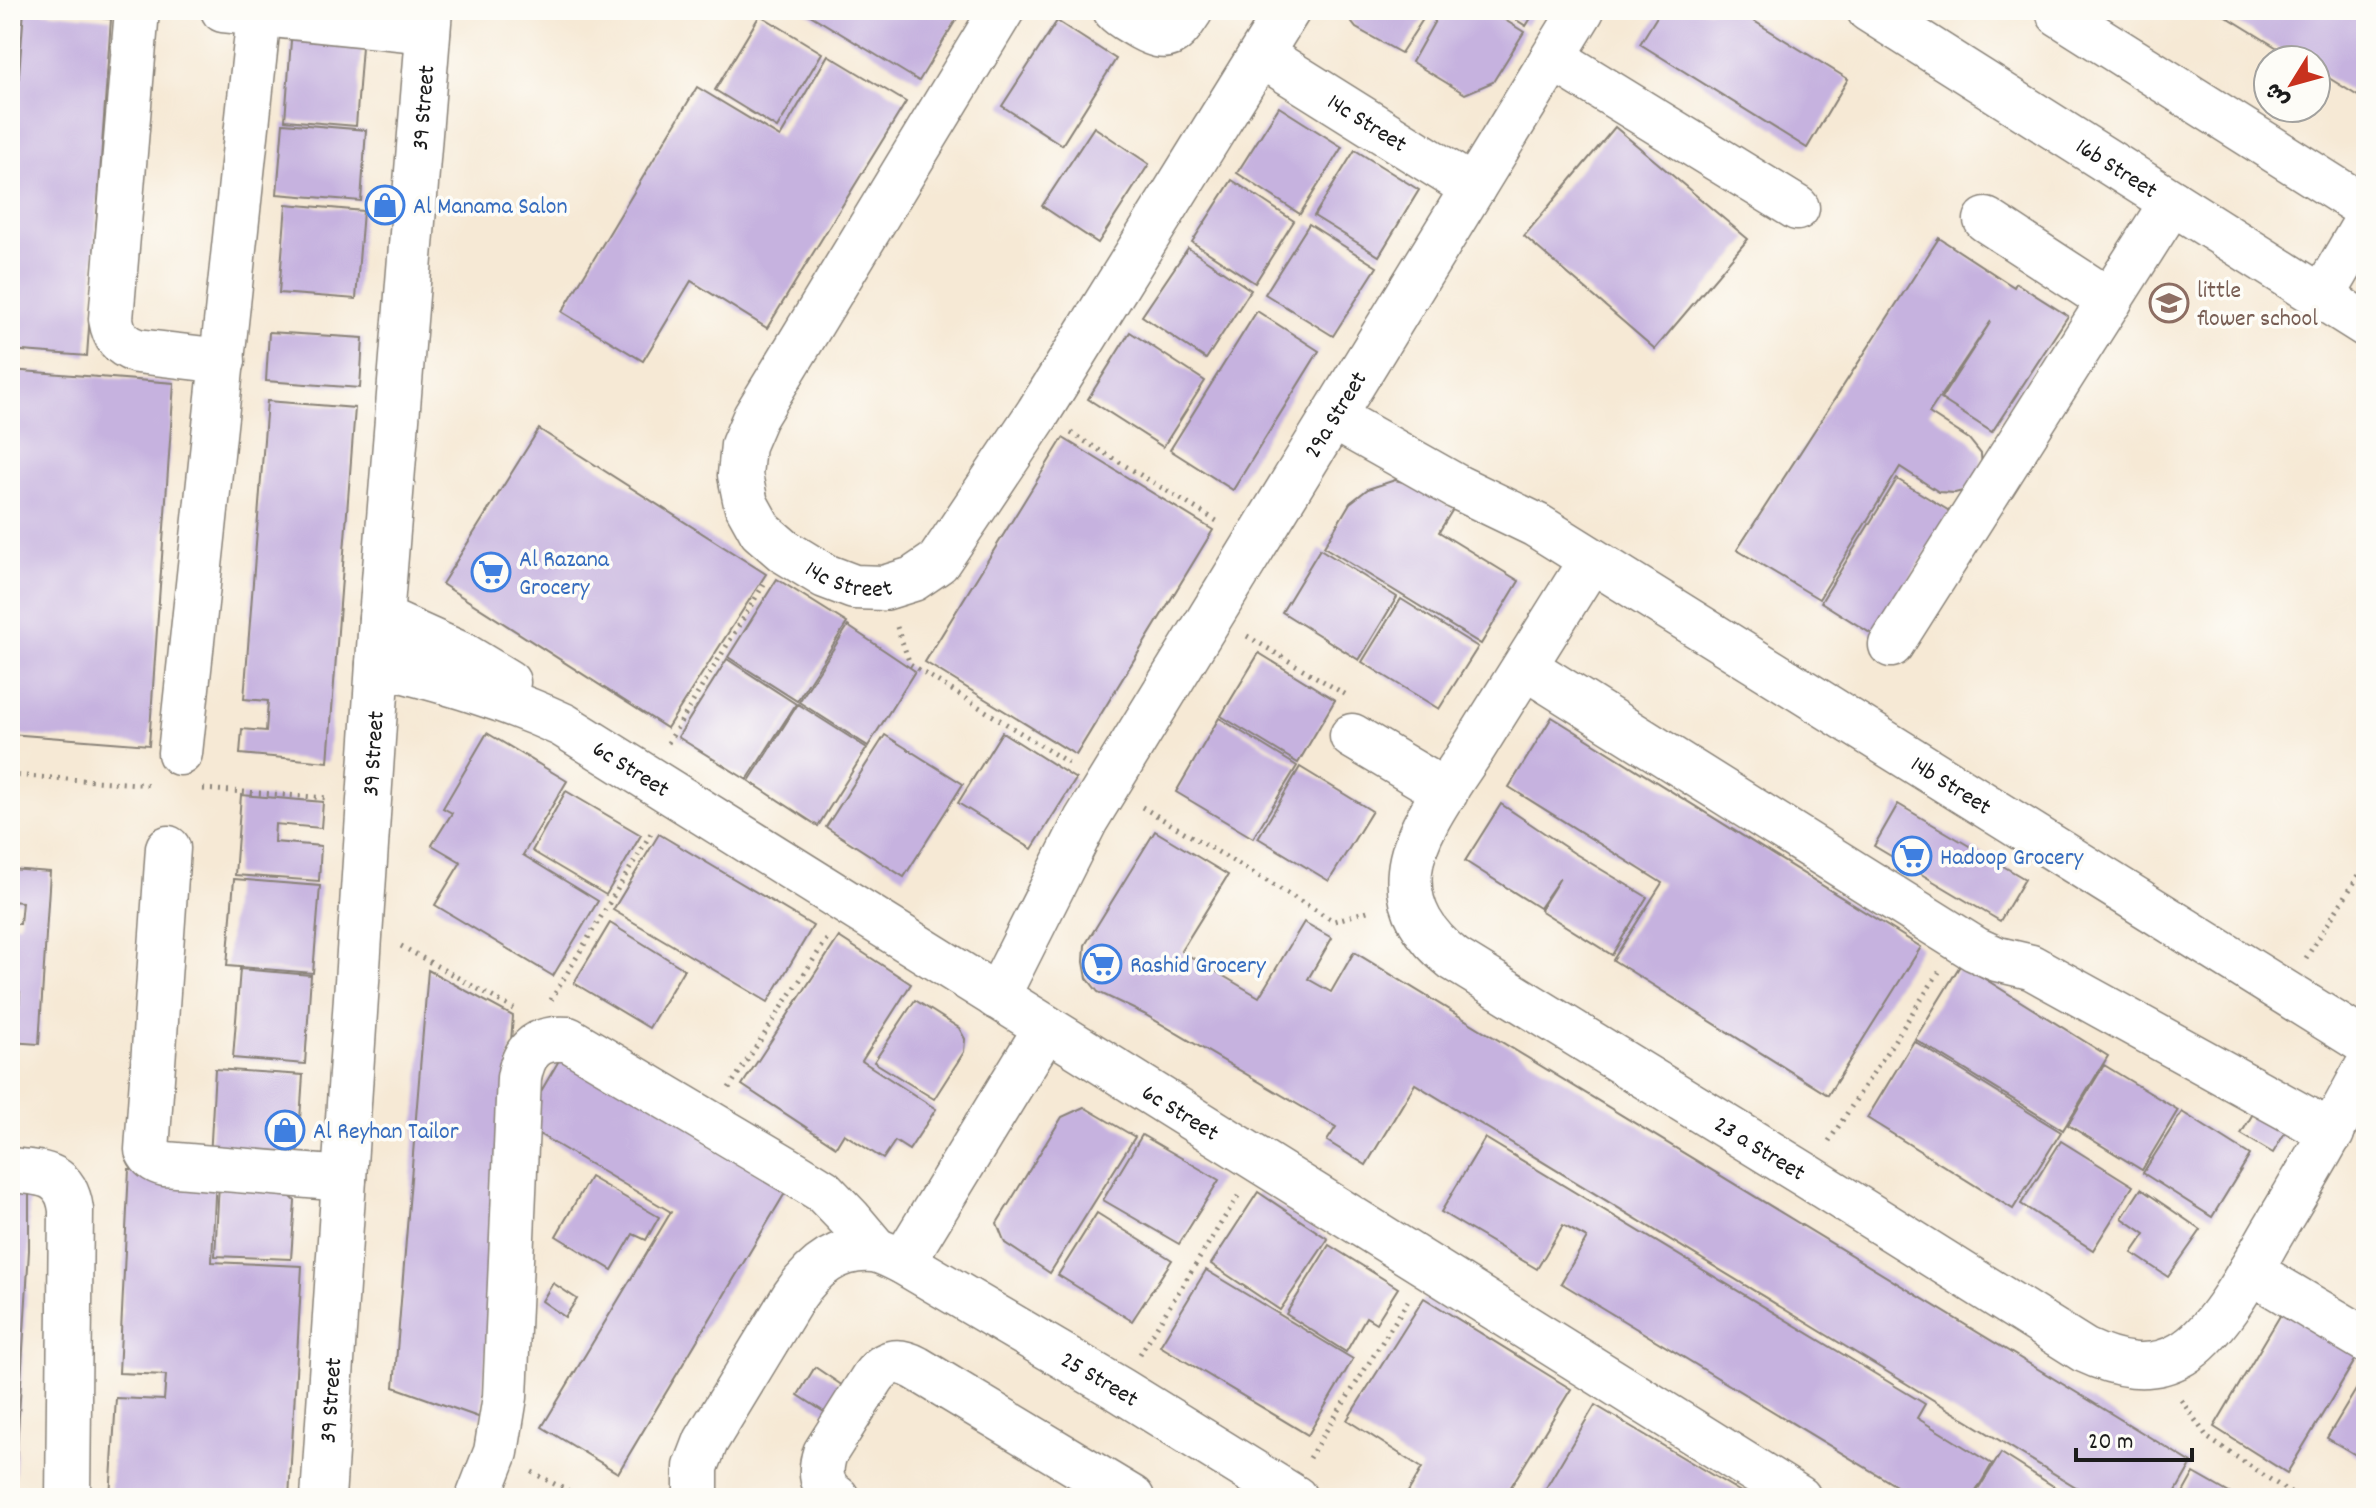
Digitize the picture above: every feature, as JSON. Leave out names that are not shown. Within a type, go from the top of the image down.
[{"type":"street","points":[[137,10],[111,319],[113,331],[126,347],[137,351],[223,361]]},
{"type":"street","name":"14c Street","points":[[1002,10],[755,417],[743,445],[740,475],[746,504],[761,531],[784,551],[825,576],[854,587],[884,588],[913,579],[938,562],[1038,413],[1288,10]]},
{"type":"street","points":[[1115,10],[1152,34],[1166,36],[1178,30],[1191,10]]},
{"type":"street","name":"29a Street","points":[[984,989],[1582,10]]},
{"type":"street","name":"16b Street","points":[[1869,10],[1922,24],[2172,202],[2366,325]]},
{"type":"street","points":[[180,753],[223,361],[241,12],[429,20]]},
{"type":"street","points":[[2059,14],[2366,208]]},
{"type":"street","name":"39 Street","points":[[323,1498],[381,618],[429,20]]},
{"type":"street","name":"14c Street","points":[[1261,55],[1473,188]]},
{"type":"street","points":[[1553,58],[1797,208]]},
{"type":"street","points":[[1891,645],[2172,202]]},
{"type":"street","points":[[1986,220],[2110,301]]},
{"type":"street","points":[[2322,297],[2366,222]]},
{"type":"street","name":"14b Street","points":[[1341,404],[1466,470],[1536,525],[2366,1043]]},
{"type":"street","name":"23 a Street","points":[[1591,560],[1415,847],[1410,872],[1411,898],[1420,922],[1434,943],[1468,967],[2084,1350],[2107,1361],[2131,1366],[2157,1364],[2181,1354],[2201,1340],[2250,1271],[2366,1069]]},
{"type":"street","name":"6c Street","points":[[381,618],[465,656],[516,688],[563,725],[660,787],[1799,1498]]},
{"type":"street","name":"6c Street","points":[[378,664],[456,684],[563,725]]},
{"type":"street","points":[[1525,667],[1986,955],[2031,967],[2332,1133]]},
{"type":"street","points":[[1352,736],[1446,792]]},
{"type":"street","points":[[168,848],[147,1150],[157,1162],[165,1164],[344,1179]]},
{"type":"street","points":[[696,1498],[696,1467],[706,1441],[801,1285],[829,1260],[853,1251],[890,1256],[1046,1028]]},
{"type":"street","points":[[478,1498],[496,1452],[505,1397],[521,1064],[540,1043],[553,1038],[552,1031]]},
{"type":"street","name":"25 Street","points":[[552,1031],[823,1191],[890,1256],[1119,1389],[1291,1496]]},
{"type":"street","points":[[10,1170],[54,1177],[70,1197],[68,1498]]},
{"type":"street","points":[[2250,1271],[2366,1340]]},
{"type":"street","points":[[837,1498],[822,1481],[821,1466],[825,1453],[880,1367],[892,1361],[905,1362],[916,1368],[1132,1498]]},
{"type":"path","points":[[1038,413],[1255,545]]},
{"type":"path","points":[[361,924],[552,1031],[660,787],[784,551]]},
{"type":"path","points":[[1212,615],[1368,708],[1352,736]]},
{"type":"path","points":[[2285,993],[2366,864]]},
{"type":"path","points":[[707,1122],[849,904]]},
{"type":"path","points":[[1807,1176],[1960,939]]},
{"type":"path","points":[[1119,1389],[1259,1161]]},
{"type":"path","points":[[1291,1496],[1429,1267]]},
{"type":"path","points":[[2157,1364],[2208,1438],[2298,1498]]},
{"type":"path","points":[[496,1452],[581,1498]]},
{"type":"building","points":[[24,10],[111,19],[87,356],[10,350],[10,190]]},
{"type":"building","points":[[802,10],[962,10],[919,81]]},
{"type":"building","points":[[1347,10],[1429,10],[1401,53],[1356,28]]},
{"type":"building","points":[[1441,10],[1489,10],[1524,32],[1493,82],[1465,94],[1412,62]]},
{"type":"building","points":[[1501,10],[1536,10],[1526,26]]},
{"type":"building","points":[[1661,10],[1736,10],[1848,79],[1807,148],[1640,44]]},
{"type":"building","points":[[2216,10],[2366,10],[2366,101],[2332,80],[2332,44],[2271,44]]},
{"type":"building","points":[[760,15],[822,53],[777,128],[715,90]]},
{"type":"building","points":[[1057,21],[1116,59],[1062,145],[1002,106]]},
{"type":"building","points":[[292,27],[363,33],[356,126],[285,120]]},
{"type":"building","points":[[828,55],[906,102],[767,328],[691,281],[643,361],[562,312],[697,87],[780,137]]},
{"type":"building","points":[[1279,107],[1342,147],[1300,214],[1237,173]]},
{"type":"building","points":[[283,123],[366,130],[361,201],[277,194]]},
{"type":"building","points":[[1094,127],[1149,164],[1098,243],[1042,206]]},
{"type":"building","points":[[1615,127],[1748,239],[1655,349],[1524,236]]},
{"type":"building","points":[[1355,150],[1419,190],[1379,256],[1314,216]]},
{"type":"building","points":[[1232,180],[1294,221],[1255,283],[1192,242]]},
{"type":"building","points":[[286,204],[363,211],[356,299],[279,293]]},
{"type":"building","points":[[1309,224],[1377,267],[1333,336],[1265,294]]},
{"type":"building","points":[[1939,238],[2014,287],[2016,283],[2068,316],[1992,432],[1941,399],[1991,321],[1929,413],[1969,439],[1981,454],[1982,470],[1970,489],[1955,493],[1939,492],[1900,467],[1819,599],[1737,550]]},
{"type":"building","points":[[1188,248],[1251,290],[1206,359],[1142,316]]},
{"type":"building","points":[[1257,311],[1319,351],[1233,490],[1170,450]]},
{"type":"building","points":[[269,332],[363,338],[360,388],[266,381]]},
{"type":"building","points":[[1130,332],[1205,381],[1163,447],[1088,399]]},
{"type":"building","points":[[10,370],[174,383],[149,745],[10,734]]},
{"type":"building","points":[[267,401],[355,408],[328,762],[240,754],[242,729],[266,731],[268,701],[244,699]]},
{"type":"building","points":[[539,429],[766,574],[667,728],[442,584]]},
{"type":"building","points":[[1063,438],[1213,530],[1076,755],[925,662]]},
{"type":"building","points":[[1897,479],[1951,512],[1875,636],[1821,602]]},
{"type":"building","points":[[1395,480],[1415,485],[1453,509],[1439,532],[1519,581],[1481,644],[1324,547],[1350,503],[1368,489]]},
{"type":"building","points":[[1320,549],[1397,597],[1359,660],[1282,612]]},
{"type":"building","points":[[777,579],[847,623],[797,701],[728,657]]},
{"type":"building","points":[[1401,599],[1478,647],[1439,709],[1362,662]]},
{"type":"building","points":[[848,626],[915,671],[868,746],[799,702]]},
{"type":"building","points":[[1259,653],[1335,700],[1298,763],[1221,716]]},
{"type":"building","points":[[727,659],[796,704],[747,780],[678,737]]},
{"type":"building","points":[[798,704],[867,748],[818,826],[749,781]]},
{"type":"building","points":[[1552,717],[1921,947],[1828,1095],[1613,960],[1662,883],[1509,787]]},
{"type":"building","points":[[1219,718],[1297,766],[1253,838],[1176,792]]},
{"type":"building","points":[[1002,732],[1076,779],[1032,849],[958,803]]},
{"type":"building","points":[[487,733],[567,781],[523,855],[598,901],[553,976],[435,905],[461,862],[432,845],[452,813],[443,808]]},
{"type":"building","points":[[885,735],[963,784],[904,877],[826,827]]},
{"type":"building","points":[[1300,767],[1372,811],[1329,881],[1258,838]]},
{"type":"building","points":[[566,791],[641,835],[606,895],[532,851]]},
{"type":"building","points":[[241,795],[323,802],[321,828],[275,824],[274,842],[321,846],[319,881],[235,875]]},
{"type":"building","points":[[1501,804],[1647,897],[1612,955],[1540,910],[1560,878],[1539,908],[1465,861]]},
{"type":"building","points":[[1898,804],[2025,879],[2000,921],[1874,846]]},
{"type":"building","points":[[1155,831],[1228,875],[1181,951],[1259,997],[1304,922],[1332,938],[1308,979],[1331,992],[1354,952],[2192,1463],[2172,1498],[2094,1498],[1415,1084],[1366,1165],[1327,1141],[1336,1127],[1144,1014],[1098,992],[1087,978],[1085,945]]},
{"type":"building","points":[[659,834],[813,926],[768,1002],[613,910]]},
{"type":"building","points":[[10,869],[50,872],[39,1044],[10,1042],[10,1009],[19,1009],[20,992],[10,991],[10,924],[20,924],[22,902],[10,901]]},
{"type":"building","points":[[234,879],[320,886],[313,973],[227,966]]},
{"type":"building","points":[[610,923],[684,969],[649,1028],[574,983]]},
{"type":"building","points":[[839,937],[911,984],[862,1061],[936,1109],[909,1150],[895,1141],[883,1159],[844,1134],[836,1147],[742,1085]]},
{"type":"building","points":[[1961,964],[2108,1056],[2063,1130],[1915,1039]]},
{"type":"building","points":[[240,969],[311,975],[305,1064],[233,1058]]},
{"type":"building","points":[[428,970],[513,1016],[481,1418],[394,1387]]},
{"type":"building","points":[[915,1000],[959,1028],[965,1039],[964,1052],[934,1099],[874,1062]]},
{"type":"building","points":[[1914,1041],[2061,1132],[2013,1209],[1867,1118]]},
{"type":"building","points":[[565,1050],[791,1183],[618,1473],[542,1427],[671,1212],[522,1124]]},
{"type":"building","points":[[2104,1065],[2178,1110],[2142,1170],[2068,1125]]},
{"type":"building","points":[[215,1069],[303,1075],[297,1164],[210,1158]]},
{"type":"building","points":[[2258,1105],[2290,1124],[2273,1153],[2241,1134]]},
{"type":"building","points":[[1084,1107],[1135,1137],[1050,1273],[1005,1243],[997,1223],[1062,1117]]},
{"type":"building","points":[[2182,1112],[2250,1155],[2212,1217],[2143,1173]]},
{"type":"building","points":[[1142,1135],[1219,1180],[1179,1244],[1103,1200]]},
{"type":"building","points":[[1485,1138],[1925,1404],[1917,1418],[1992,1464],[1972,1498],[1916,1498],[1561,1283],[1587,1238],[1563,1225],[1537,1269],[1441,1212]]},
{"type":"building","points":[[2061,1141],[2133,1186],[2093,1250],[2021,1204]]},
{"type":"building","points":[[129,1169],[216,1174],[212,1262],[302,1266],[289,1498],[110,1498],[116,1398],[164,1400],[166,1375],[119,1373]]},
{"type":"building","points":[[590,1177],[659,1217],[646,1240],[633,1234],[612,1270],[556,1236]]},
{"type":"building","points":[[219,1183],[282,1187],[295,1201],[291,1259],[215,1256]]},
{"type":"building","points":[[10,1184],[29,1185],[29,1250],[14,1498],[10,1498]]},
{"type":"building","points":[[2141,1189],[2201,1230],[2168,1277],[2132,1253],[2145,1234],[2122,1218]]},
{"type":"building","points":[[1258,1192],[1328,1239],[1280,1310],[1211,1264]]},
{"type":"building","points":[[1097,1213],[1172,1260],[1132,1321],[1058,1275]]},
{"type":"building","points":[[1329,1245],[1398,1288],[1376,1323],[1366,1317],[1346,1352],[1286,1314]]},
{"type":"building","points":[[1206,1270],[1353,1359],[1308,1435],[1160,1346]]},
{"type":"building","points":[[553,1283],[577,1299],[565,1317],[542,1301]]},
{"type":"building","points":[[1424,1298],[1571,1389],[1504,1498],[1418,1498],[1408,1492],[1422,1468],[1347,1420]]},
{"type":"building","points":[[2284,1309],[2360,1352],[2287,1473],[2214,1427]]},
{"type":"building","points":[[815,1367],[843,1386],[826,1413],[798,1395]]},
{"type":"building","points":[[2366,1373],[2366,1461],[2327,1438]]},
{"type":"building","points":[[1595,1405],[1744,1494],[1741,1498],[1540,1498]]},
{"type":"building","points":[[2001,1453],[2072,1498],[1973,1498]]},
{"type":"building","points":[[2194,1473],[2238,1498],[2180,1498]]},
{"type":"place","name":"Al Manama Salon","points":[[385,205]]},
{"type":"place","name":"little flower school","points":[[2169,303]]},
{"type":"place","name":"Al Razana Grocery","points":[[491,572]]},
{"type":"place","name":"Hadoop Grocery","points":[[1912,856]]},
{"type":"place","name":"Rashid Grocery","points":[[1102,964]]},
{"type":"place","name":"Al Reyhan Tailor","points":[[285,1130]]}]
